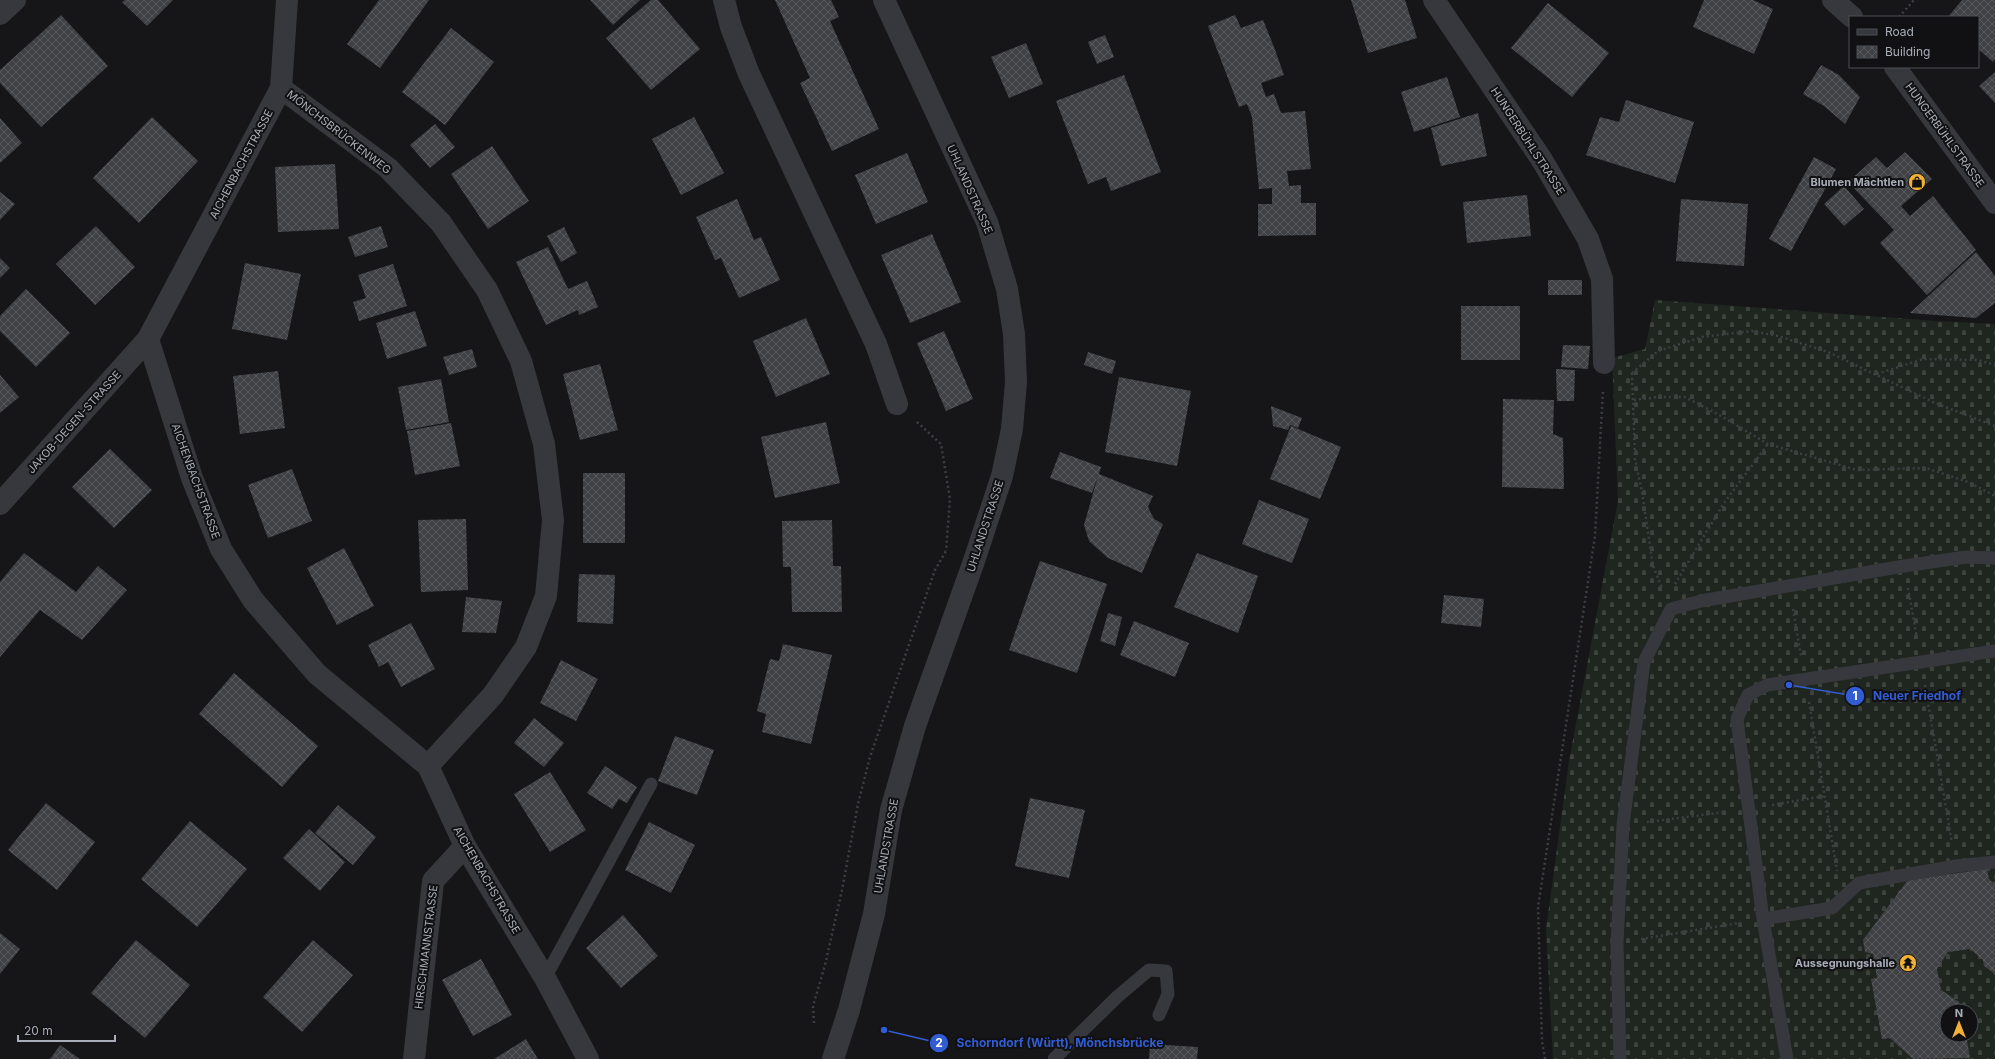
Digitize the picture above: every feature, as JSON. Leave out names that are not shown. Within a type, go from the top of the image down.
[{"type":"street","points":[[0,14],[15,0]]},
{"type":"street","name":"AICHENBACHSTRASSE","points":[[287,0],[281,88],[148,339],[192,478],[221,549],[253,600],[317,674],[428,766],[465,846],[545,978],[588,1059]]},
{"type":"street","points":[[724,0],[731,27],[749,74],[876,344],[897,404]]},
{"type":"street","name":"UHLANDSTRASSE","points":[[833,1059],[849,1010],[874,914],[891,810],[910,741],[974,561],[1002,476],[1012,429],[1016,382],[1014,334],[1007,289],[987,222],[884,0]]},
{"type":"street","name":"HUNGERBÜHLSTRASSE","points":[[1434,0],[1542,160],[1588,239],[1602,279],[1604,363]]},
{"type":"street","points":[[1833,0],[1851,16]]},
{"type":"street","name":"HUNGERBÜHLSTRASSE","points":[[1896,68],[1995,203]]},
{"type":"street","name":"MÖNCHSBRÜCKENWEG","points":[[281,88],[388,168],[441,223],[487,290],[521,361],[544,444],[553,520],[546,596],[526,647],[497,689],[428,766]]},
{"type":"street","name":"JAKOB-DEGEN-STRASSE","points":[[0,504],[148,339]]},
{"type":"street","name":"HIRSCHMANNSTRASSE","points":[[414,1059],[433,881],[465,846]]},
{"type":"lane","points":[[1620,1059],[1617,943],[1623,825],[1644,662],[1669,603],[1702,601],[1790,587],[1904,566],[1966,558],[1995,558]]},
{"type":"lane","points":[[1787,1059],[1763,919],[1737,719],[1748,695],[1766,685],[1995,651]]},
{"type":"lane","points":[[545,978],[650,784]]},
{"type":"lane","points":[[1763,919],[1832,908],[1859,883],[1956,866],[1995,862]]},
{"type":"lane","points":[[1054,1059],[1117,997],[1149,970],[1166,971],[1168,994],[1160,1014]]},
{"type":"path","points":[[1900,16],[1914,0]]},
{"type":"path","points":[[1632,373],[1658,351],[1702,337],[1752,331],[1778,336],[1828,352],[1935,403],[1995,426]]},
{"type":"path","points":[[1876,374],[1923,359],[1978,360],[1995,365]]},
{"type":"path","points":[[1545,1059],[1542,1041],[1538,907],[1595,536],[1604,363]]},
{"type":"path","points":[[1630,367],[1632,373],[1634,400],[1635,460],[1642,492],[1653,566],[1669,603]]},
{"type":"path","points":[[1634,400],[1685,396],[1768,444],[1857,470],[1926,468],[1968,482],[1995,496]]},
{"type":"path","points":[[897,404],[941,444],[950,499],[946,550]]},
{"type":"path","points":[[1669,603],[1724,503],[1768,444]]},
{"type":"path","points":[[1904,566],[1956,866]]},
{"type":"path","points":[[1790,587],[1839,883],[1848,894]]},
{"type":"path","points":[[1617,943],[1763,919]]},
{"type":"green space","points":[[1655,300],[1995,324],[1995,1059],[1553,1059],[1546,929],[1569,761],[1618,501],[1612,358],[1645,349]]},
{"type":"building","points":[[125,0],[173,0],[147,26],[122,2]]},
{"type":"building","points":[[379,0],[429,0],[380,68],[347,44]]},
{"type":"building","points":[[590,0],[640,0],[613,25]]},
{"type":"building","points":[[651,0],[658,0],[700,49],[651,90],[606,38]]},
{"type":"building","points":[[775,0],[831,0],[839,17],[830,21],[879,129],[832,151],[800,83],[810,78]]},
{"type":"building","points":[[1351,0],[1405,0],[1417,38],[1368,53]]},
{"type":"building","points":[[1704,0],[1753,0],[1773,9],[1754,54],[1693,27]]},
{"type":"building","points":[[1962,0],[1995,0],[1995,59],[1993,62],[1979,50],[1979,16],[1949,16]]},
{"type":"building","points":[[1548,3],[1609,53],[1572,97],[1511,48]]},
{"type":"building","points":[[61,15],[108,66],[41,127],[0,83],[0,70]]},
{"type":"building","points":[[1235,15],[1241,28],[1263,20],[1274,47],[1284,75],[1261,83],[1266,97],[1274,94],[1281,113],[1305,111],[1311,169],[1287,171],[1289,186],[1301,185],[1301,203],[1316,203],[1316,235],[1258,236],[1258,204],[1272,204],[1272,188],[1259,189],[1252,117],[1247,104],[1239,107],[1208,26]]},
{"type":"building","points":[[451,28],[494,62],[445,125],[402,92]]},
{"type":"building","points":[[1105,35],[1114,57],[1097,64],[1088,42]]},
{"type":"building","points":[[1026,43],[1043,84],[1009,98],[991,57]]},
{"type":"building","points":[[1821,65],[1839,75],[1860,97],[1845,124],[1824,106],[1803,94]]},
{"type":"building","points":[[1995,72],[1995,103],[1979,86]]},
{"type":"building","points":[[1124,75],[1161,172],[1111,191],[1106,177],[1088,184],[1056,101]]},
{"type":"building","points":[[1447,77],[1460,117],[1414,132],[1401,92]]},
{"type":"building","points":[[1626,100],[1694,122],[1675,183],[1586,155],[1600,117],[1619,122]]},
{"type":"building","points":[[1478,113],[1487,156],[1441,166],[1431,128]]},
{"type":"building","points":[[152,117],[198,161],[139,223],[93,178]]},
{"type":"building","points":[[694,117],[724,173],[681,195],[652,139]]},
{"type":"building","points":[[0,118],[22,143],[0,163]]},
{"type":"building","points":[[435,124],[455,147],[430,168],[410,145]]},
{"type":"building","points":[[492,146],[529,201],[488,229],[451,174]]},
{"type":"building","points":[[1905,152],[1932,179],[1901,206],[1910,216],[1933,196],[1976,250],[1927,295],[1880,243],[1894,230],[1848,182],[1876,157],[1887,168]]},
{"type":"building","points":[[907,153],[928,202],[876,224],[855,175]]},
{"type":"building","points":[[1814,157],[1836,169],[1791,251],[1769,239]]},
{"type":"building","points":[[335,164],[339,229],[278,232],[275,167]]},
{"type":"building","points":[[1844,186],[1864,209],[1844,226],[1824,204]]},
{"type":"building","points":[[0,192],[15,204],[0,220]]},
{"type":"building","points":[[1527,195],[1531,236],[1467,243],[1463,202]]},
{"type":"building","points":[[737,199],[754,240],[761,237],[780,280],[739,298],[721,258],[715,260],[696,217]]},
{"type":"building","points":[[1681,199],[1748,204],[1744,266],[1676,261]]},
{"type":"building","points":[[96,226],[135,267],[95,305],[56,264]]},
{"type":"building","points":[[381,226],[388,247],[355,257],[348,237]]},
{"type":"building","points":[[564,227],[577,253],[561,262],[547,236]]},
{"type":"building","points":[[932,234],[961,302],[910,323],[881,255]]},
{"type":"building","points":[[548,247],[568,289],[587,281],[598,307],[579,315],[578,310],[546,325],[516,262]]},
{"type":"building","points":[[1976,252],[1995,276],[1995,303],[1976,318],[1910,313]]},
{"type":"building","points":[[0,258],[10,268],[0,278]]},
{"type":"building","points":[[245,263],[301,274],[287,340],[232,329]]},
{"type":"building","points":[[393,264],[407,306],[359,321],[353,302],[366,298],[358,275]]},
{"type":"building","points":[[1548,280],[1582,280],[1582,295],[1548,295]]},
{"type":"building","points":[[26,289],[70,333],[36,367],[0,331],[0,316]]},
{"type":"building","points":[[1461,306],[1520,306],[1520,360],[1461,360]]},
{"type":"building","points":[[415,311],[427,346],[387,359],[376,323]]},
{"type":"building","points":[[806,318],[830,374],[776,397],[753,341]]},
{"type":"building","points":[[944,331],[973,399],[946,411],[917,343]]},
{"type":"building","points":[[1563,345],[1590,346],[1588,369],[1561,367]]},
{"type":"building","points":[[472,349],[477,367],[449,375],[443,357]]},
{"type":"building","points":[[1088,352],[1116,361],[1112,374],[1084,365]]},
{"type":"building","points":[[600,364],[618,430],[580,440],[563,374]]},
{"type":"building","points":[[1556,369],[1575,370],[1574,401],[1557,401]]},
{"type":"building","points":[[278,371],[285,428],[240,434],[233,376]]},
{"type":"building","points":[[0,375],[19,397],[0,413]]},
{"type":"building","points":[[1119,377],[1191,391],[1177,466],[1105,452]]},
{"type":"building","points":[[441,379],[449,422],[406,430],[398,387]]},
{"type":"building","points":[[1503,399],[1554,400],[1553,434],[1563,438],[1564,489],[1502,487]]},
{"type":"building","points":[[1271,406],[1302,418],[1298,428],[1290,425],[1288,430],[1273,426]]},
{"type":"building","points":[[826,422],[840,483],[775,498],[761,437]]},
{"type":"building","points":[[451,423],[460,466],[415,475],[407,431]]},
{"type":"building","points":[[1291,426],[1341,447],[1320,499],[1270,479]]},
{"type":"building","points":[[110,449],[152,490],[114,528],[72,487]]},
{"type":"building","points":[[1060,452],[1101,467],[1099,474],[1153,496],[1148,507],[1154,519],[1163,524],[1142,573],[1108,558],[1089,541],[1084,525],[1098,476],[1092,493],[1050,478]]},
{"type":"building","points":[[292,469],[312,521],[268,538],[248,485]]},
{"type":"building","points":[[583,473],[625,473],[625,543],[583,543]]},
{"type":"building","points":[[1259,500],[1309,519],[1292,563],[1242,544]]},
{"type":"building","points":[[466,519],[468,590],[421,592],[418,520]]},
{"type":"building","points":[[832,520],[833,566],[841,566],[842,612],[792,612],[791,567],[783,567],[782,521]]},
{"type":"building","points":[[344,548],[374,606],[337,625],[307,568]]},
{"type":"building","points":[[24,553],[76,592],[98,566],[127,590],[82,640],[40,610],[0,657],[0,582]]},
{"type":"building","points":[[1197,553],[1258,576],[1238,633],[1174,607]]},
{"type":"building","points":[[1040,561],[1107,584],[1077,673],[1009,650]]},
{"type":"building","points":[[579,574],[615,575],[613,624],[577,622]]},
{"type":"building","points":[[1444,595],[1484,599],[1481,627],[1441,623]]},
{"type":"building","points":[[466,597],[502,601],[496,633],[462,632]]},
{"type":"building","points":[[1108,613],[1122,617],[1115,646],[1100,641]]},
{"type":"building","points":[[1134,621],[1189,643],[1175,677],[1120,655]]},
{"type":"building","points":[[411,623],[435,669],[401,687],[388,662],[379,667],[368,645]]},
{"type":"building","points":[[783,644],[832,655],[811,744],[762,732],[766,714],[757,711],[770,659],[779,661]]},
{"type":"building","points":[[561,660],[598,679],[576,721],[540,703]]},
{"type":"building","points":[[234,673],[318,746],[282,787],[199,714]]},
{"type":"building","points":[[534,718],[564,743],[544,767],[514,743]]},
{"type":"building","points":[[675,736],[714,750],[697,795],[658,781]]},
{"type":"building","points":[[605,766],[637,787],[627,803],[619,799],[612,809],[587,793]]},
{"type":"building","points":[[550,772],[586,830],[550,852],[514,794]]},
{"type":"building","points":[[1030,798],[1085,810],[1069,878],[1015,866]]},
{"type":"building","points":[[46,803],[95,842],[57,890],[8,850]]},
{"type":"building","points":[[338,805],[376,837],[353,865],[315,833]]},
{"type":"building","points":[[190,821],[247,869],[197,927],[141,879]]},
{"type":"building","points":[[649,822],[695,845],[671,893],[625,870]]},
{"type":"building","points":[[309,829],[345,862],[320,891],[283,858]]},
{"type":"building","name":"Aussegnungshalle","points":[[1987,869],[1989,879],[1994,883],[1995,880],[1995,974],[1984,966],[1983,960],[1970,949],[1948,952],[1937,969],[1941,990],[1959,1003],[1939,1003],[1939,1043],[1967,1043],[1970,1058],[1913,1059],[1890,1038],[1882,1039],[1871,979],[1877,978],[1873,954],[1865,952],[1863,940],[1908,880]]},
{"type":"building","points":[[623,915],[658,956],[621,988],[586,948]]},
{"type":"building","points":[[0,933],[20,949],[0,974]]},
{"type":"building","points":[[136,940],[190,985],[145,1038],[91,993]]},
{"type":"building","points":[[313,940],[353,975],[302,1032],[263,997]]},
{"type":"building","points":[[481,959],[512,1015],[473,1036],[442,980]]},
{"type":"building","points":[[526,1039],[538,1059],[494,1059]]},
{"type":"building","points":[[1150,1044],[1198,1047],[1197,1059],[1149,1059]]},
{"type":"building","points":[[60,1045],[80,1059],[50,1059]]},
{"type":"place","name":"Blumen Mächtlen","points":[[1917,182]]},
{"type":"place","name":"Neuer Friedhof","points":[[1789,685]]},
{"type":"place","name":"Aussegnungshalle","points":[[1908,963]]},
{"type":"place","name":"Schorndorf (Württ), Mönchsbrücke","points":[[884,1030]]}]
